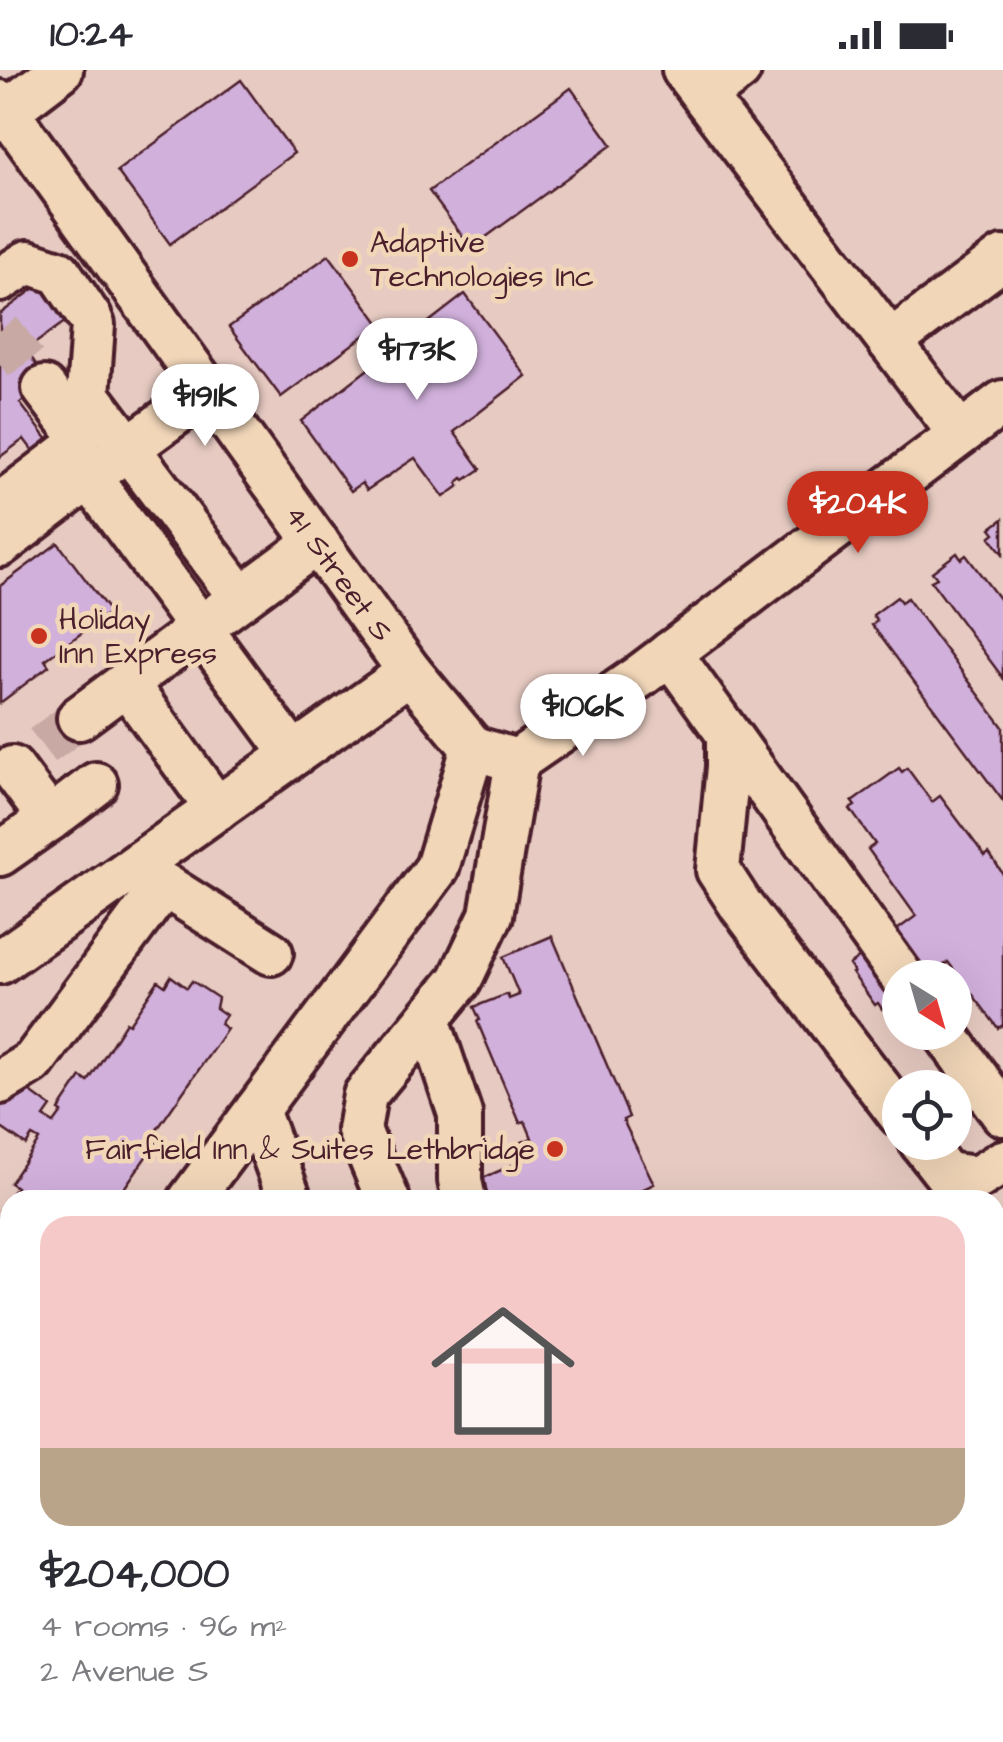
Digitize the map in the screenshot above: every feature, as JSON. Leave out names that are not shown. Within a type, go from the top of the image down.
[{"type":"street","points":[[2,111],[61,70]]},
{"type":"street","points":[[739,70],[694,83],[960,434]]},
{"type":"street","name":"41 Street S","points":[[2,111],[410,672],[472,748]]},
{"type":"street","points":[[890,342],[1003,258]]},
{"type":"street","points":[[0,280],[28,262],[59,272],[93,325],[84,414],[76,446],[0,505]]},
{"type":"street","points":[[44,388],[128,448],[240,598]]},
{"type":"street","points":[[0,545],[208,390]]},
{"type":"street","points":[[384,1190],[360,1130],[365,1095],[460,980],[491,915],[517,761],[670,653],[1003,402]]},
{"type":"street","points":[[89,477],[293,754]]},
{"type":"street","points":[[79,718],[316,542]]},
{"type":"street","points":[[670,653],[890,960]]},
{"type":"street","points":[[0,1082],[33,1062],[154,873],[217,808],[410,672]]},
{"type":"street","points":[[126,683],[217,808]]},
{"type":"street","points":[[728,738],[718,870],[882,1090]]},
{"type":"street","points":[[197,1190],[437,868],[472,748],[517,761]]},
{"type":"street","points":[[18,764],[50,818]]},
{"type":"street","points":[[0,854],[96,784]]},
{"type":"street","points":[[154,873],[272,953]]},
{"type":"street","points":[[0,962],[154,873]]},
{"type":"street","points":[[428,1019],[460,1114],[462,1190]]},
{"type":"street","points":[[957,1050],[1003,1114]]},
{"type":"street","points":[[257,1110],[286,1190]]},
{"type":"street","points":[[936,1160],[946,1174],[977,1178],[1003,1162]]},
{"type":"building","points":[[241,80],[294,153],[170,244],[117,171]]},
{"type":"building","points":[[571,88],[612,145],[471,248],[429,191]]},
{"type":"building","points":[[329,255],[380,324],[281,397],[229,327]]},
{"type":"building","points":[[39,285],[66,321],[26,350],[49,383],[20,403],[48,440],[33,451],[24,439],[0,457],[0,314]]},
{"type":"building","points":[[465,294],[526,376],[454,432],[481,469],[463,478],[444,497],[415,458],[367,490],[362,483],[351,491],[301,421]]},
{"type":"building","points":[[1003,519],[1003,554],[990,537],[995,533],[991,528]]},
{"type":"building","name":"Holiday Inn Express","points":[[58,543],[110,612],[45,660],[49,666],[0,703],[0,586]]},
{"type":"building","points":[[957,553],[961,559],[966,555],[1003,604],[1003,678],[931,581],[937,578],[932,572]]},
{"type":"building","points":[[897,597],[901,602],[907,598],[1003,727],[1003,801],[872,625],[877,621],[873,615]]},
{"type":"building","points":[[899,768],[902,772],[907,768],[932,802],[940,796],[985,856],[989,853],[1003,874],[1003,1025],[998,1028],[972,994],[972,960],[882,960],[882,1009],[852,973],[849,965],[916,916],[868,849],[875,844],[850,809],[855,806],[852,802]]},
{"type":"building","points":[[552,936],[629,1117],[623,1120],[654,1184],[641,1190],[463,1190],[462,1187],[520,1162],[513,1146],[532,1138],[525,1121],[520,1123],[474,1007],[507,994],[509,999],[519,995],[503,957]]},
{"type":"building","points":[[171,976],[187,988],[192,981],[218,998],[216,1008],[226,1015],[220,1024],[227,1029],[156,1131],[161,1135],[123,1190],[14,1190],[16,1187],[10,1183],[39,1140],[32,1136],[26,1145],[0,1127],[0,1100],[14,1080],[51,1107],[44,1117],[54,1123],[81,1077],[88,1082],[158,981],[165,986]]},
{"type":"tunnel","points":[[0,330],[44,388]]},
{"type":"tunnel","points":[[42,746],[79,718]]},
{"type":"place","name":"Adaptive Technologies Inc","points":[[350,259]]},
{"type":"place","name":"Holiday Inn Express","points":[[39,636]]},
{"type":"place","name":"Fairfield Inn & Suites Lethbridge","points":[[555,1149]]}]
